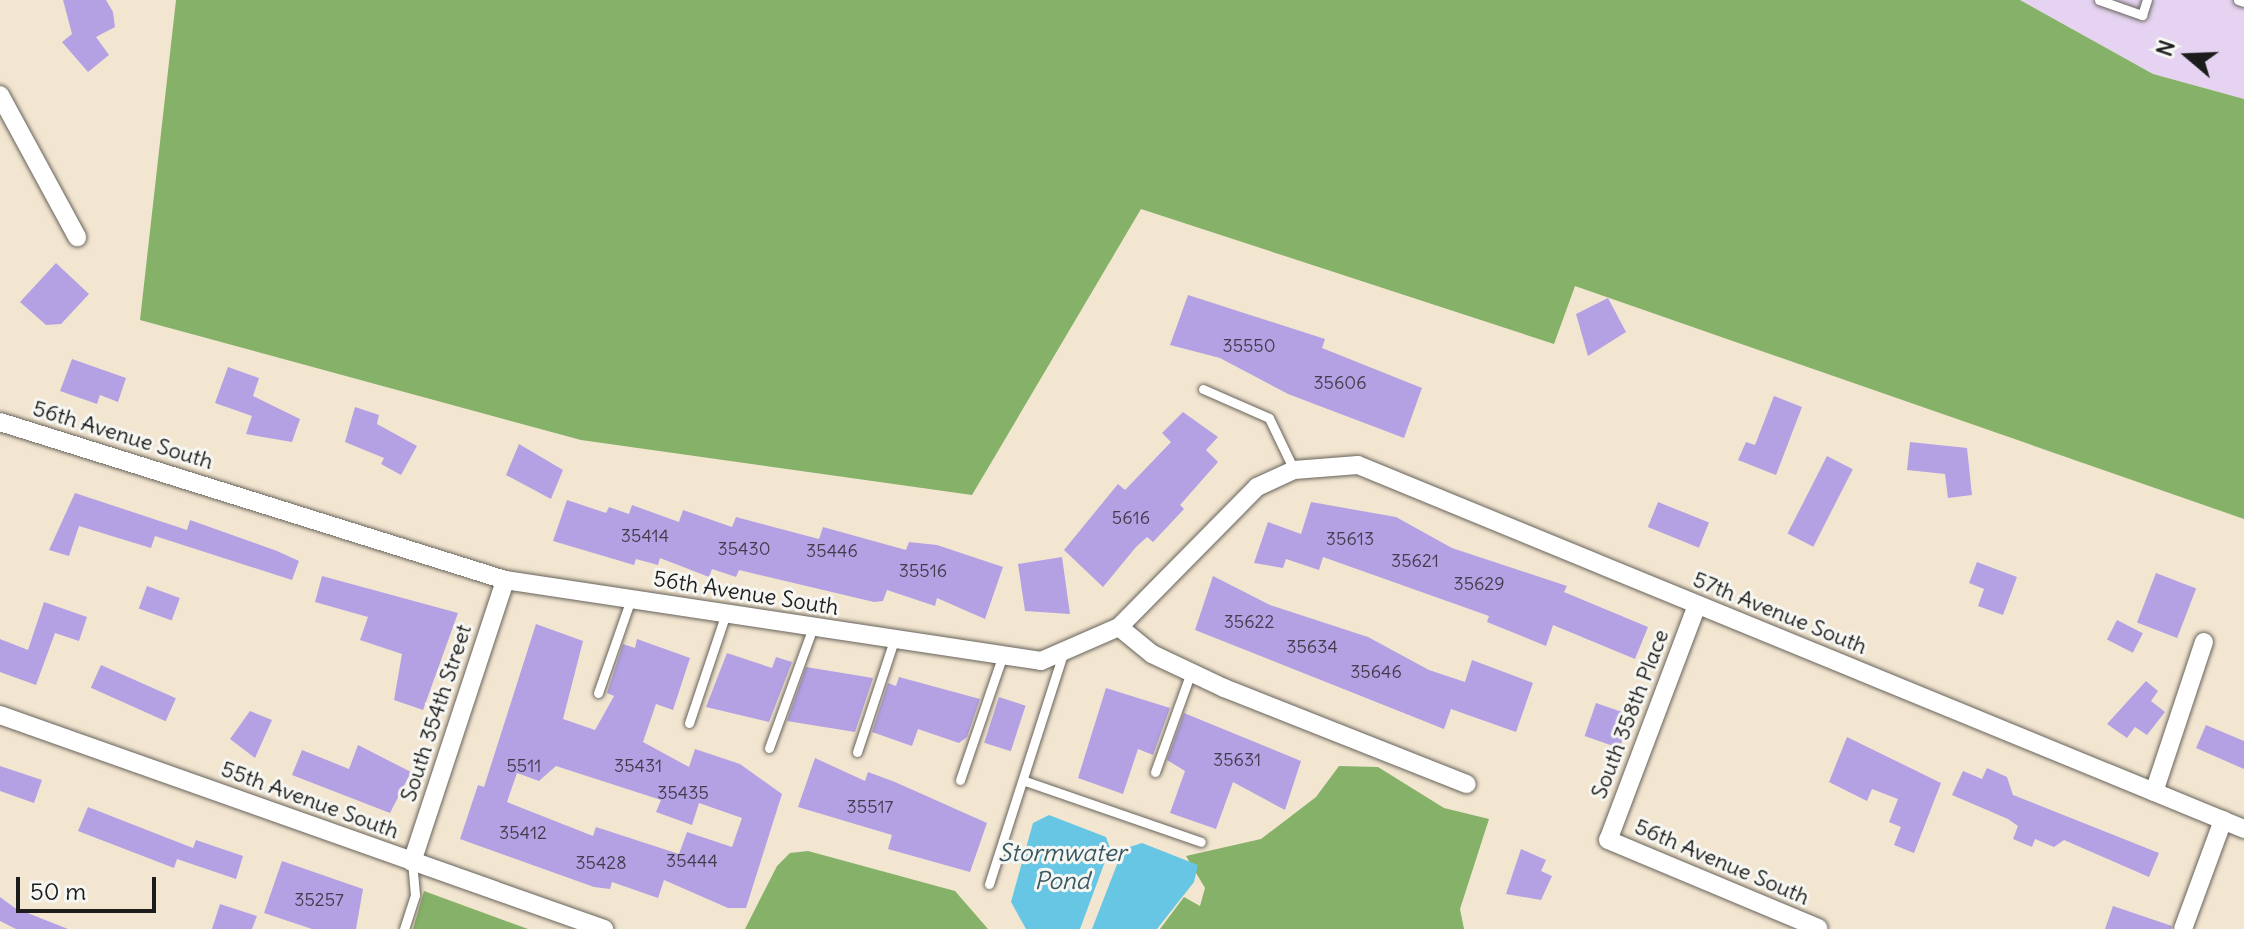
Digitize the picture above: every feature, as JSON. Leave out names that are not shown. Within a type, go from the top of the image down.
[{"type":"street","points":[[0,95],[77,237]]},
{"type":"street","name":"56th Avenue South","points":[[0,422],[505,580],[1002,657],[1063,654],[1119,627],[1257,487],[1294,470]]},
{"type":"street","name":"57th Avenue South","points":[[1294,470],[1358,465],[2244,829]]},
{"type":"street","name":"South 354th Street","points":[[412,862],[505,580]]},
{"type":"street","name":"South 358th Place","points":[[1608,840],[1697,605]]},
{"type":"street","points":[[1119,627],[1191,672],[1467,784]]},
{"type":"street","points":[[2154,792],[2204,642]]},
{"type":"street","name":"55th Avenue South","points":[[0,715],[604,929]]},
{"type":"street","points":[[2183,929],[2223,820]]},
{"type":"street","name":"56th Avenue South","points":[[1608,840],[1818,928]]},
{"type":"lane","points":[[2099,0],[2142,15],[2147,0]]},
{"type":"lane","points":[[1203,389],[1269,418],[1294,470]]},
{"type":"lane","points":[[598,693],[631,599]]},
{"type":"lane","points":[[689,723],[726,613]]},
{"type":"lane","points":[[769,748],[813,627]]},
{"type":"lane","points":[[857,752],[894,640]]},
{"type":"lane","points":[[989,884],[1025,781],[1063,654]]},
{"type":"lane","points":[[960,780],[1002,657]]},
{"type":"lane","points":[[1155,772],[1191,672]]},
{"type":"lane","points":[[1025,781],[1201,842]]},
{"type":"lane","points":[[404,929],[415,895],[412,862]]},
{"type":"shaded area","points":[[2020,0],[2244,0],[2244,99],[2153,74]]},
{"type":"green space","points":[[176,0],[2020,0],[2153,74],[2244,99],[2244,519],[1575,286],[1554,344],[1141,209],[972,495],[581,440],[140,320]]},
{"type":"green space","points":[[1339,766],[1378,767],[1444,808],[1489,819],[1460,909],[1464,929],[1160,929],[1184,897],[1200,906],[1205,888],[1186,856],[1261,839],[1316,797]]},
{"type":"green space","points":[[808,851],[955,891],[988,929],[745,929],[777,866],[790,853]]},
{"type":"green space","points":[[424,891],[528,929],[413,929]]},
{"type":"water","name":"Stormwater Pond","points":[[1049,815],[1106,837],[1110,848],[1080,929],[1026,929],[1011,902],[1033,823]]},
{"type":"water","name":"Stormwater Pond","points":[[1142,843],[1198,865],[1194,882],[1157,929],[1092,929],[1123,849]]},
{"type":"building","points":[[63,0],[106,0],[113,12],[115,27],[96,37],[109,55],[88,72],[62,42],[72,34]]},
{"type":"building","points":[[56,263],[89,294],[61,324],[46,325],[20,302]]},
{"type":"building","points":[[1188,295],[1325,339],[1322,348],[1422,388],[1404,438],[1288,394],[1220,358],[1170,345]]},
{"type":"building","points":[[1608,298],[1626,332],[1588,356],[1576,314]]},
{"type":"building","points":[[72,359],[126,378],[118,402],[100,395],[97,404],[60,391]]},
{"type":"building","points":[[228,367],[259,378],[253,396],[300,419],[292,442],[246,434],[252,416],[215,403]]},
{"type":"building","points":[[1774,396],[1802,407],[1776,475],[1738,460],[1746,442],[1755,445]]},
{"type":"building","points":[[355,407],[379,415],[377,424],[417,446],[401,475],[381,464],[384,458],[345,442]]},
{"type":"building","points":[[1183,412],[1218,437],[1206,450],[1218,462],[1180,505],[1184,509],[1153,542],[1147,537],[1136,547],[1103,587],[1064,550],[1118,484],[1125,490],[1171,442],[1162,433]]},
{"type":"building","points":[[1910,442],[1967,448],[1972,495],[1948,498],[1945,474],[1907,470]]},
{"type":"building","points":[[519,444],[563,470],[551,499],[506,475]]},
{"type":"building","points":[[1827,456],[1853,469],[1813,547],[1788,534]]},
{"type":"building","points":[[75,493],[187,530],[190,520],[299,561],[292,580],[155,536],[151,548],[79,526],[69,556],[49,550]]},
{"type":"building","points":[[567,500],[606,513],[609,507],[629,514],[632,505],[679,522],[683,510],[732,527],[736,517],[819,539],[823,527],[906,550],[909,542],[937,545],[1003,567],[985,619],[937,598],[935,606],[887,590],[883,601],[874,602],[739,570],[736,577],[712,569],[709,577],[660,558],[658,565],[636,559],[634,565],[553,541]]},
{"type":"building","points":[[1311,502],[1396,517],[1452,548],[1567,586],[1564,592],[1648,627],[1635,659],[1553,625],[1546,646],[1487,622],[1489,616],[1323,557],[1319,570],[1286,559],[1283,568],[1254,563],[1268,522],[1301,534]]},
{"type":"building","points":[[1658,502],[1709,523],[1699,548],[1648,527]]},
{"type":"building","points":[[1062,557],[1070,614],[1025,611],[1018,564]]},
{"type":"building","points":[[1977,562],[2017,577],[2003,615],[1978,606],[1984,589],[1969,583]]},
{"type":"building","points":[[2156,573],[2196,588],[2177,638],[2137,622]]},
{"type":"building","points":[[322,576],[458,613],[423,710],[394,700],[402,654],[360,640],[368,617],[315,602]]},
{"type":"building","points":[[1213,576],[1270,605],[1368,637],[1429,670],[1465,682],[1472,660],[1533,683],[1516,732],[1451,709],[1444,729],[1195,630]]},
{"type":"building","points":[[147,586],[180,598],[172,621],[139,609]]},
{"type":"building","points":[[44,602],[87,617],[79,641],[55,633],[36,685],[0,672],[0,639],[28,650]]},
{"type":"building","points":[[2117,620],[2143,633],[2133,653],[2107,640]]},
{"type":"building","points":[[536,624],[583,641],[563,719],[595,730],[614,696],[607,693],[623,644],[635,648],[637,639],[690,658],[673,710],[656,704],[643,742],[689,767],[695,749],[740,764],[782,794],[746,908],[728,908],[664,880],[658,898],[612,882],[610,889],[594,887],[460,839],[478,785],[484,787]],"holes":[[[556,766],[661,800],[656,812],[692,825],[699,803],[742,818],[732,847],[687,832],[679,854],[596,827],[593,836],[507,802],[517,773],[539,781]]]},
{"type":"building","points":[[727,653],[772,668],[776,657],[792,662],[769,722],[706,707]]},
{"type":"building","points":[[101,665],[176,698],[166,721],[91,688]]},
{"type":"building","points":[[806,667],[873,678],[855,732],[787,721]]},
{"type":"building","points":[[899,677],[980,699],[967,737],[959,743],[918,729],[912,746],[872,732],[888,683],[896,686]]},
{"type":"building","points":[[2146,681],[2158,691],[2151,701],[2165,712],[2147,735],[2135,727],[2127,738],[2107,724]]},
{"type":"building","points":[[1106,688],[1170,708],[1153,755],[1138,749],[1123,794],[1078,778]]},
{"type":"building","points":[[999,697],[1026,706],[1011,751],[984,743]]},
{"type":"building","points":[[1596,703],[1631,715],[1620,748],[1585,736]]},
{"type":"building","points":[[250,711],[272,720],[255,758],[230,739]]},
{"type":"building","points":[[1184,713],[1301,761],[1285,810],[1233,782],[1216,829],[1170,813],[1185,771],[1167,760]]},
{"type":"building","points":[[2206,725],[2244,741],[2244,769],[2196,748]]},
{"type":"building","points":[[1847,737],[1941,783],[1914,853],[1894,845],[1901,827],[1889,822],[1898,799],[1872,789],[1867,801],[1829,782]]},
{"type":"building","points":[[358,745],[411,772],[390,813],[292,775],[302,750],[349,769]]},
{"type":"building","points":[[815,758],[865,781],[868,772],[895,782],[987,823],[970,872],[888,849],[892,835],[798,807]]},
{"type":"building","points":[[0,766],[42,780],[34,803],[0,791]]},
{"type":"building","points":[[1987,768],[2007,777],[2013,795],[2159,853],[2149,877],[2064,840],[2054,847],[2035,839],[2032,847],[2013,839],[2018,826],[1952,795],[1963,771],[1982,779]]},
{"type":"building","points":[[88,807],[193,848],[196,840],[243,856],[236,879],[177,859],[174,868],[78,831]]},
{"type":"building","points":[[1521,849],[1546,860],[1541,871],[1552,876],[1541,900],[1506,894]]},
{"type":"building","points":[[282,861],[363,889],[356,929],[312,929],[264,913]]},
{"type":"building","points":[[0,897],[15,908],[68,929],[16,929],[0,921]]},
{"type":"building","points":[[220,904],[257,916],[252,929],[212,929]]},
{"type":"building","points":[[2113,906],[2172,926],[2171,929],[2105,929]]}]
